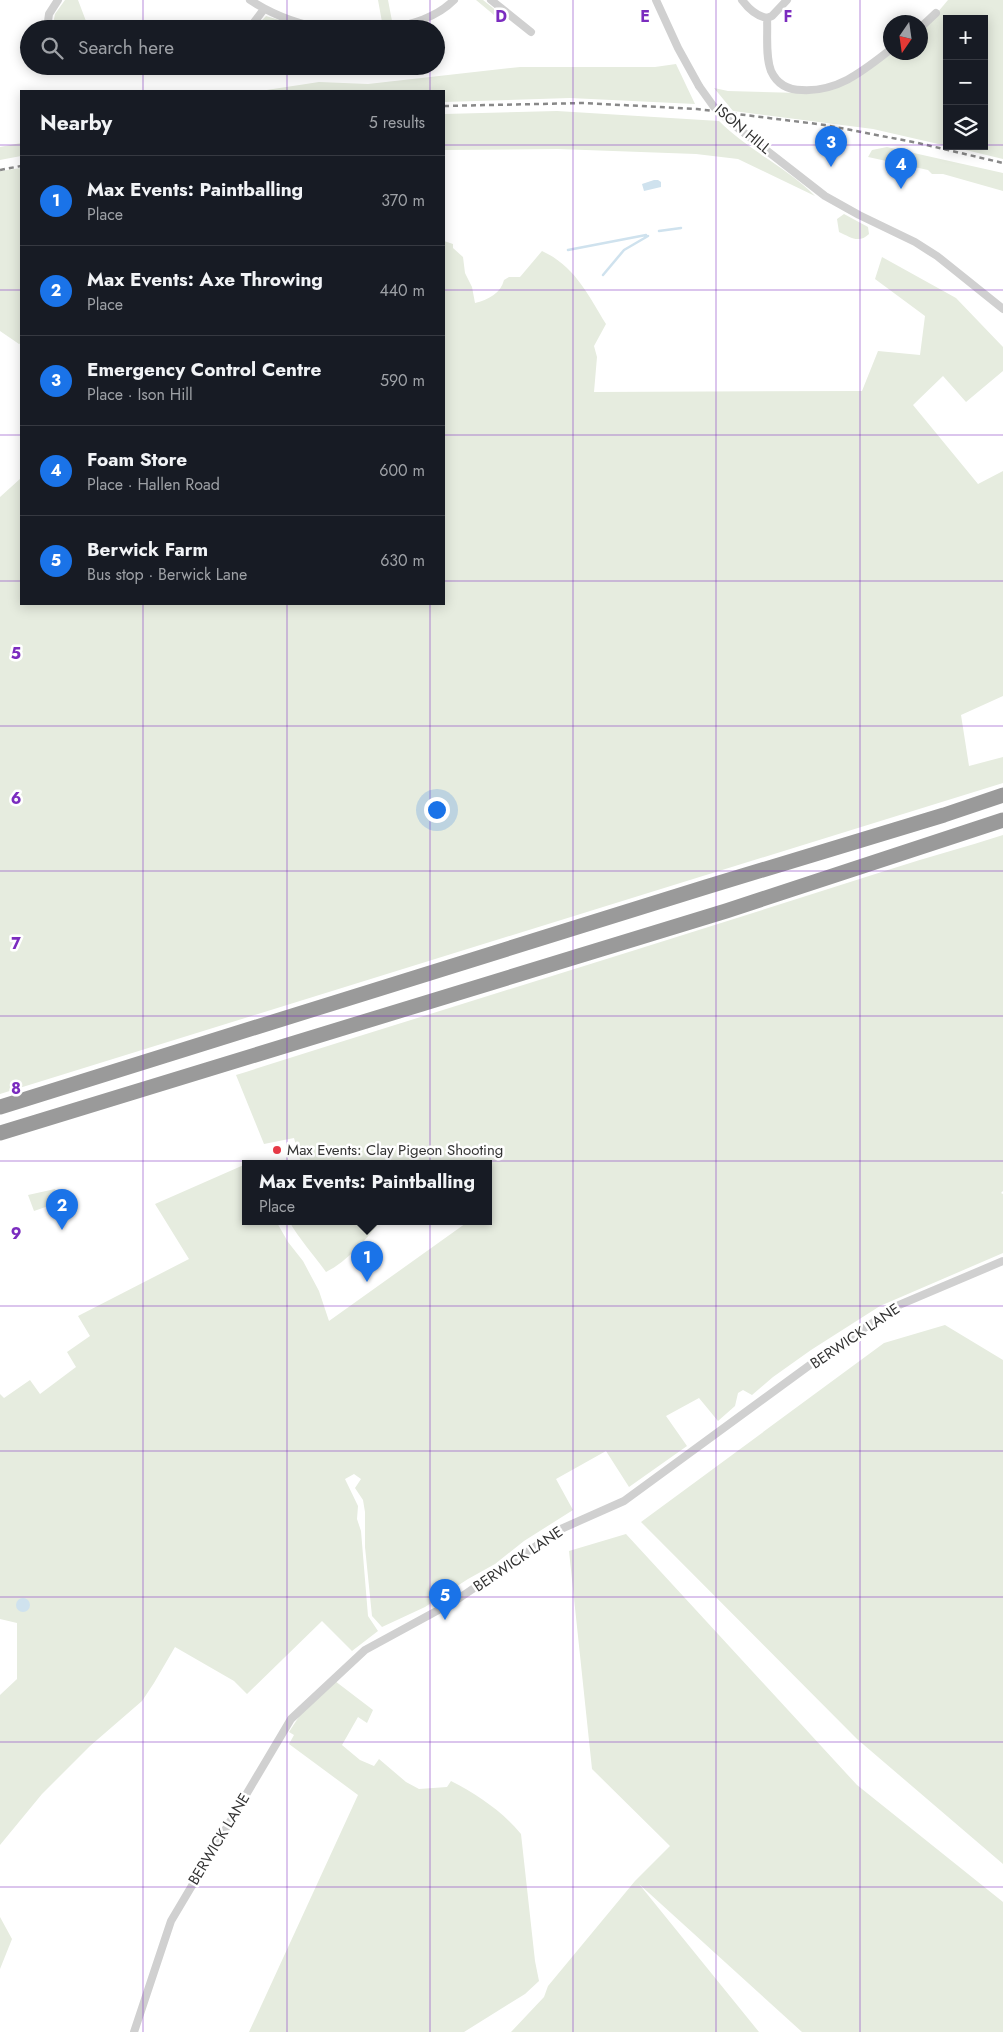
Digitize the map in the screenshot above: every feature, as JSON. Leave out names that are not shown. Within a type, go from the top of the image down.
[{"type":"highway","points":[[0,1107],[706,887],[944,815],[1003,795]]},
{"type":"highway","points":[[0,1133],[726,911],[1003,820]]},
{"type":"street","points":[[48,20],[49,14],[58,0]]},
{"type":"street","points":[[250,0],[264,9],[292,20]]},
{"type":"street","points":[[423,20],[439,12],[454,0]]},
{"type":"street","points":[[491,0],[531,32]]},
{"type":"street","points":[[742,0],[757,14],[767,18],[772,16],[787,0]]},
{"type":"street","name":"ISON HILL","points":[[657,4],[699,86],[714,107],[734,125],[837,203],[915,242],[937,256],[1003,309]]},
{"type":"street","points":[[256,20],[264,9]]},
{"type":"street","points":[[928,20],[936,13]]},
{"type":"street","points":[[767,18],[771,71],[781,84],[789,89],[819,91],[831,88],[857,75],[883,55]]},
{"type":"street","name":"BERWICK LANE","points":[[134,2032],[170,1921],[290,1719],[365,1650],[455,1602],[561,1529],[624,1501],[814,1362],[899,1306],[1003,1261]]},
{"type":"shaded area","points":[[65,0],[78,0],[86,20],[54,20],[55,14]]},
{"type":"shaded area","points":[[378,0],[388,0],[392,20],[382,20]]},
{"type":"shaded area","points":[[476,0],[483,0],[503,16],[500,20]]},
{"type":"shaded area","points":[[948,0],[1003,0],[1003,159],[966,150],[988,150],[988,15],[943,15],[943,145],[873,129],[733,111],[714,88],[728,91],[800,93],[842,85],[883,59],[928,60],[928,24]]},
{"type":"shaded area","points":[[266,16],[279,20],[262,20]]},
{"type":"shaded area","points":[[676,64],[695,104],[570,98],[445,102],[445,90],[267,90],[319,82],[368,84],[520,67],[655,67]]},
{"type":"shaded area","points":[[557,111],[719,121],[742,141],[792,176],[815,196],[738,159],[696,154],[558,149],[445,150],[445,114]]},
{"type":"shaded area","points":[[20,143],[20,156],[0,160],[0,147]]},
{"type":"shaded area","points":[[887,147],[1003,173],[1003,191],[943,174],[932,174],[928,170],[868,157],[872,150]]},
{"type":"shaded area","points":[[20,168],[19,344],[0,331],[0,171]]},
{"type":"shaded area","points":[[844,214],[868,227],[869,234],[862,239],[858,239],[839,232],[837,219]]},
{"type":"shaded area","points":[[445,241],[453,244],[453,248],[463,257],[465,273],[472,287],[475,303],[485,300],[497,292],[504,280],[509,277],[520,277],[542,251],[553,257],[572,273],[587,292],[606,324],[594,346],[597,357],[594,392],[862,391],[878,351],[920,355],[925,316],[875,279],[882,257],[956,298],[1003,347],[1003,371],[966,402],[943,376],[913,405],[978,484],[1003,471],[1003,696],[961,715],[969,766],[1003,757],[1003,783],[0,1094],[0,497],[20,479],[20,605],[445,605]]},
{"type":"shaded area","points":[[1003,835],[1003,1191],[1001,1193],[1003,1194],[1003,1253],[880,1306],[811,1350],[773,1377],[752,1395],[743,1390],[738,1393],[735,1406],[718,1421],[699,1398],[666,1416],[687,1446],[629,1487],[606,1451],[556,1479],[573,1510],[524,1541],[495,1564],[425,1607],[382,1627],[372,1616],[365,1547],[365,1512],[363,1500],[355,1488],[361,1479],[354,1474],[345,1479],[358,1506],[357,1519],[361,1531],[368,1616],[378,1631],[352,1651],[322,1621],[247,1694],[234,1681],[175,1647],[142,1701],[90,1746],[42,1794],[0,1845],[0,1695],[17,1679],[17,1623],[0,1619],[0,1394],[4,1398],[30,1380],[40,1394],[76,1367],[67,1352],[90,1336],[78,1316],[189,1259],[155,1204],[242,1166],[242,1225],[278,1225],[288,1242],[303,1261],[319,1291],[329,1321],[463,1225],[492,1225],[492,1160],[300,1160],[294,1138],[264,1144],[236,1075]]},
{"type":"shaded area","points":[[55,1189],[60,1202],[34,1211],[28,1195]]},
{"type":"shaded area","points":[[292,1225],[378,1225],[349,1256],[326,1272]]},
{"type":"shaded area","points":[[945,1325],[1003,1360],[1003,1864],[857,1739],[641,1522],[884,1343]]},
{"type":"shaded area","points":[[626,1534],[857,1785],[1003,1902],[1003,2032],[802,2032],[639,1884],[759,2032],[511,2032],[544,1997],[548,1986],[635,1881],[670,1846],[592,1769],[569,1551]]},
{"type":"shaded area","points":[[335,1681],[373,1710],[367,1723],[358,1717],[342,1745],[360,1760],[374,1766],[379,1759],[406,1782],[419,1789],[447,1787],[451,1781],[489,1804],[521,1834],[535,1961],[539,1981],[525,1994],[464,2032],[249,2032],[358,1795],[289,1744],[294,1735],[289,1732],[300,1715]]},
{"type":"shaded area","points":[[0,1917],[12,1939],[0,1969]]},
{"type":"water","points":[[654,180],[661,182],[661,187],[644,191],[642,184]]},
{"type":"water","points":[[23,1598],[28,1600],[30,1605],[28,1610],[23,1612],[18,1610],[16,1605],[18,1600]]},
{"type":"waterway","points":[[659,231],[681,228]]},
{"type":"waterway","points":[[568,250],[646,235]]},
{"type":"waterway","points":[[603,275],[624,250],[648,236]]},
{"type":"railway","points":[[445,106],[584,103],[697,109],[825,125],[918,143],[1003,163]]},
{"type":"railway","points":[[0,170],[20,166]]},
{"type":"place","name":"Emergency Control Centre","points":[[831,167]]},
{"type":"place","name":"Foam Store","points":[[901,189]]},
{"type":"place","name":"Max Events: Clay Pigeon Shooting","points":[[277,1150]]},
{"type":"place","name":"Max Events: Axe Throwing","points":[[62,1230]]},
{"type":"place","name":"Max Events: Paintballing","points":[[367,1282]]},
{"type":"place","name":"Berwick Farm","points":[[445,1620]]}]
